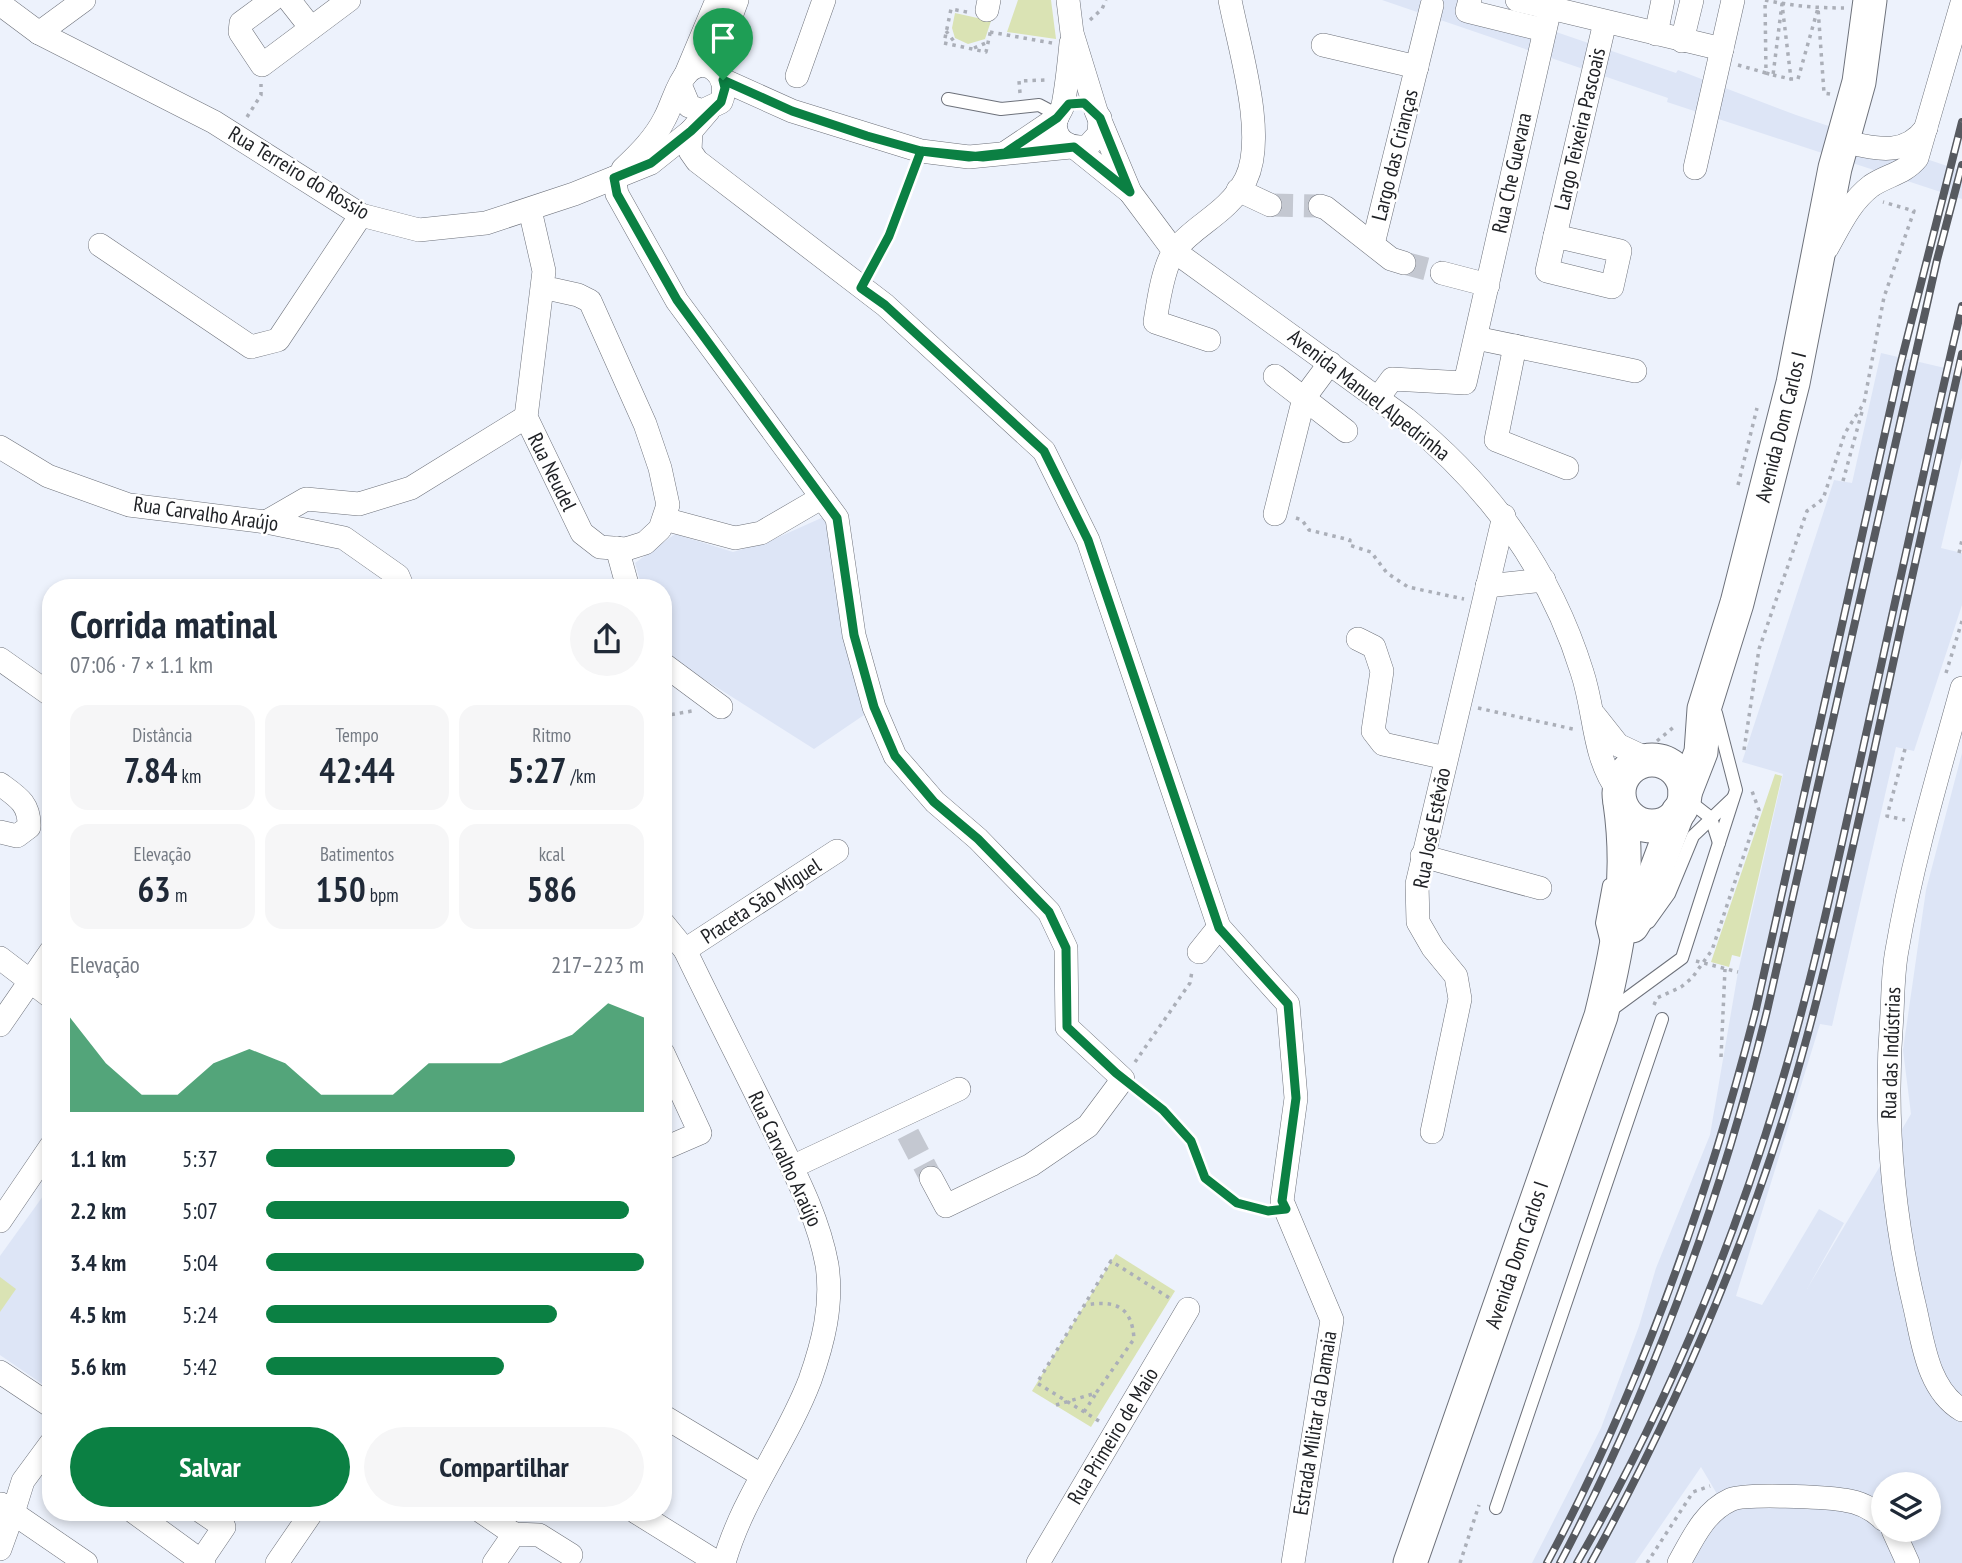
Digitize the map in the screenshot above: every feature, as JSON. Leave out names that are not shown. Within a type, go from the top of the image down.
[{"type":"street","name":"Rua Terreiro do Rossio","points":[[8,0],[39,33]]},
{"type":"street","points":[[39,33],[83,0]]},
{"type":"street","points":[[272,0],[241,23],[240,32],[261,65],[349,0]]},
{"type":"street","points":[[289,0],[311,28]]},
{"type":"street","points":[[718,0],[684,80],[656,135],[614,178],[617,194],[677,300],[837,518],[854,635],[874,707],[895,756],[934,802],[978,839],[1049,912],[1066,948],[1067,1027],[1123,1079],[1088,1126],[1031,1165],[946,1206],[931,1178]]},
{"type":"street","points":[[712,108],[724,95],[720,46],[737,0]]},
{"type":"street","points":[[797,76],[824,0]]},
{"type":"street","name":"Avenida Manuel Alpedrinha","points":[[1068,0],[1072,39],[1098,114],[1130,192],[1174,251],[1378,398],[1458,464],[1504,516],[1544,580],[1573,644],[1593,713],[1605,773],[1620,798]]},
{"type":"street","points":[[1209,340],[1155,322],[1160,292],[1174,251],[1224,209],[1247,177],[1255,129],[1230,0]]},
{"type":"street","points":[[1470,0],[1467,11],[1605,22],[1722,49]]},
{"type":"street","points":[[1517,0],[1547,19]]},
{"type":"street","points":[[1656,34],[1663,0]]},
{"type":"street","points":[[1682,41],[1692,0]]},
{"type":"street","points":[[1695,168],[1733,0]]},
{"type":"street","points":[[1820,259],[1855,200],[1874,184],[1910,167],[1917,158],[1962,3]]},
{"type":"street","name":"Rua Terreiro do Rossio","points":[[0,4],[39,33],[235,135],[361,215],[419,230],[486,223],[530,210],[651,163],[691,131],[712,108]]},
{"type":"street","name":"Avenida Dom Carlos I","points":[[1410,1563],[1625,948],[1658,860],[1689,805],[1701,752],[1708,698],[1737,603],[1793,383],[1842,141],[1859,82],[1858,4]]},
{"type":"street","name":"Largo das Crianças","points":[[1373,244],[1432,5]]},
{"type":"street","name":"Rua Che Guevara","points":[[1378,398],[1392,379],[1465,383],[1547,19]]},
{"type":"street","name":"Largo Teixeira Pascoais","points":[[1555,236],[1605,22]]},
{"type":"street","name":"Avenida Manuel Alpedrinha","points":[[1072,39],[1059,114],[1059,138],[1130,192]]},
{"type":"street","name":"Largo das Crianças","points":[[1323,45],[1417,67]]},
{"type":"street","points":[[684,80],[699,66],[792,111],[921,151],[969,157],[1087,146],[1099,134],[1098,114],[1084,103],[1069,104],[1005,153]]},
{"type":"street","points":[[684,80],[689,106],[792,111]]},
{"type":"street","points":[[1842,141],[1873,148],[1899,148],[1918,139],[1926,128]]},
{"type":"street","name":"Estrada Militar da Damaia","points":[[691,131],[690,150],[697,161],[885,305],[1044,451],[1088,540],[1219,928],[1288,1004],[1296,1098],[1282,1201],[1332,1320],[1293,1563]]},
{"type":"street","points":[[1238,190],[1270,205]]},
{"type":"street","points":[[1320,206],[1391,259],[1404,263]]},
{"type":"street","name":"Rua Neudel","points":[[530,210],[544,271],[526,417],[582,533],[600,547],[617,548]]},
{"type":"street","points":[[100,245],[251,347],[278,340],[361,215]]},
{"type":"street","points":[[1442,273],[1488,285]]},
{"type":"street","points":[[542,287],[590,300],[599,315],[645,424],[660,468],[668,505],[664,519],[660,529],[645,543],[617,548],[626,579]]},
{"type":"street","points":[[1476,338],[1635,372]]},
{"type":"street","points":[[1515,346],[1496,440],[1567,468]]},
{"type":"street","points":[[1275,514],[1304,398],[1330,363]]},
{"type":"street","points":[[1275,376],[1346,430]]},
{"type":"street","points":[[266,522],[306,499],[359,504],[411,488],[526,417]]},
{"type":"street","name":"Rua Carvalho Araújo","points":[[0,447],[48,476],[129,505],[266,522],[344,538],[399,579]]},
{"type":"street","points":[[664,519],[735,538],[761,533],[821,498]]},
{"type":"street","name":"Rua José Estêvão","points":[[1432,1132],[1460,999],[1456,976],[1433,948],[1418,922],[1418,884],[1422,856],[1504,516]]},
{"type":"street","points":[[1485,594],[1544,580]]},
{"type":"street","points":[[1358,639],[1374,647],[1382,671],[1373,731],[1383,744],[1446,758]]},
{"type":"street","points":[[0,659],[42,689]]},
{"type":"street","points":[[672,671],[721,707]]},
{"type":"street","name":"Rua das Indústrias","points":[[1962,688],[1924,825],[1896,952],[1887,1079],[1889,1145],[1907,1276],[1926,1355],[1935,1378],[1948,1401],[1962,1410]]},
{"type":"street","name":"Avenida Dom Carlos I","points":[[1653,760],[1678,741],[1708,698]]},
{"type":"street","name":"Avenida Manuel Alpedrinha","points":[[1593,713],[1618,745],[1653,760]]},
{"type":"street","points":[[1653,760],[1665,763],[1679,775],[1689,805],[1662,824],[1651,826],[1632,819],[1620,798],[1620,783],[1632,766],[1653,760]]},
{"type":"street","points":[[0,784],[26,804],[29,815],[29,827],[17,836],[0,832]]},
{"type":"street","points":[[0,793],[29,815]]},
{"type":"street","name":"Avenida Dom Carlos I","points":[[1620,798],[1626,886],[1625,948]]},
{"type":"street","name":"Praceta São Miguel","points":[[685,950],[836,851]]},
{"type":"street","points":[[1422,856],[1540,888]]},
{"type":"street","points":[[1196,959],[1219,928]]},
{"type":"street","name":"Rua Carvalho Araújo","points":[[672,934],[685,950],[792,1167],[819,1230],[827,1267],[829,1301],[824,1336],[809,1382],[761,1475],[729,1544],[724,1563]]},
{"type":"street","points":[[0,958],[42,990]]},
{"type":"street","points":[[0,1025],[42,965]]},
{"type":"street","points":[[672,1072],[701,1133],[672,1145]]},
{"type":"street","points":[[792,1167],[903,1126],[959,1089]]},
{"type":"street","points":[[0,1221],[42,1159]]},
{"type":"street","name":"Rua Primeiro de Maio","points":[[1038,1563],[1188,1309]]},
{"type":"street","points":[[0,1372],[42,1400]]},
{"type":"street","points":[[672,1421],[761,1475]]},
{"type":"street","points":[[0,1549],[6,1508],[42,1455]]},
{"type":"street","points":[[1679,1563],[1710,1515],[1738,1498],[1845,1500],[1871,1510]]},
{"type":"street","points":[[6,1508],[86,1563]]},
{"type":"street","points":[[146,1521],[202,1562],[224,1527],[215,1521]]},
{"type":"street","points":[[277,1563],[306,1521]]},
{"type":"street","points":[[495,1521],[514,1534],[539,1535],[570,1555]]},
{"type":"street","points":[[650,1521],[718,1563]]},
{"type":"street","points":[[495,1563],[514,1534]]},
{"type":"street","points":[[1898,1542],[1908,1563]]},
{"type":"lane","points":[[948,99],[1001,109],[1039,106],[1059,114]]},
{"type":"lane","points":[[1601,1017],[1682,958],[1734,797],[1735,777],[1724,753],[1708,698]]},
{"type":"lane","points":[[1720,843],[1689,805],[1734,797]]},
{"type":"lane","points":[[1496,1508],[1662,1018]]},
{"type":"path","points":[[1766,73],[1765,1],[1818,8],[1858,4]]},
{"type":"path","points":[[1773,75],[1782,4]]},
{"type":"path","points":[[1782,4],[1791,79]]},
{"type":"path","points":[[1750,69],[1798,79],[1818,8]]},
{"type":"path","points":[[1818,8],[1824,93],[1831,95]]},
{"type":"path","points":[[988,14],[986,52],[944,43],[951,9],[988,14],[1040,43],[1072,39]]},
{"type":"path","points":[[946,31],[957,46]]},
{"type":"path","points":[[972,49],[988,42]]},
{"type":"path","points":[[235,135],[261,95],[261,65]]},
{"type":"path","points":[[861,288],[889,236],[921,151]]},
{"type":"path","points":[[1843,481],[1864,403],[1884,296],[1914,211],[1884,202],[1879,194]]},
{"type":"path","points":[[1746,742],[1759,649],[1807,511],[1823,499],[1845,433],[1864,403]]},
{"type":"path","points":[[1309,530],[1350,540],[1349,545],[1371,552],[1387,573],[1408,587],[1485,594]]},
{"type":"path","points":[[1958,552],[1962,540]]},
{"type":"path","points":[[1459,704],[1522,718]]},
{"type":"path","points":[[1887,816],[1905,749]]},
{"type":"path","points":[[1196,959],[1190,983],[1123,1079],[1163,1110],[1191,1141],[1205,1178],[1237,1203],[1268,1211],[1286,1209]]},
{"type":"path","points":[[1704,963],[1738,972]]},
{"type":"path","points":[[1721,1057],[1725,969]]},
{"type":"path","points":[[1116,1431],[1037,1383],[1111,1261],[1188,1309]]},
{"type":"path","points":[[1084,1412],[1135,1339],[1133,1323],[1125,1311],[1107,1301],[1085,1305]]},
{"type":"path","points":[[1055,1405],[1096,1393]]},
{"type":"shaded area","points":[[1382,0],[1463,0],[1676,73],[1678,70],[1796,115],[1962,171],[1962,199],[1667,102],[1668,98]]},
{"type":"shaded area","points":[[1881,353],[1962,372],[1962,458],[1941,548],[1962,553],[1962,605],[1914,751],[1896,747],[1832,1026],[1820,1024],[1736,1296],[1762,1305],[1819,1209],[1844,1223],[1807,1289],[1911,1114],[1903,1050],[1926,890],[1962,753],[1962,1563],[1687,1563],[1723,1504],[1701,1467],[1635,1563],[1532,1563],[1601,1428],[1639,1326],[1656,1268],[1710,1135],[1738,972],[1783,774],[1742,762],[1834,480],[1852,483]]},
{"type":"shaded area","points":[[828,515],[864,715],[814,749],[672,659],[672,579],[639,579],[635,563],[675,534],[733,552],[770,541]]},
{"type":"shaded area","points":[[42,1198],[42,1384],[0,1355],[0,1256]]},
{"type":"green space","points":[[1018,0],[1051,0],[1056,39],[1007,32]]},
{"type":"green space","points":[[955,13],[991,21],[985,39],[968,44],[955,38],[952,28]]},
{"type":"green space","points":[[1775,774],[1782,776],[1740,957],[1732,955],[1729,967],[1711,962]]},
{"type":"green space","points":[[1116,1254],[1175,1291],[1091,1427],[1032,1391]]},
{"type":"green space","points":[[0,1277],[16,1289],[0,1312]]},
{"type":"tunnel","points":[[1270,205],[1320,206]]},
{"type":"tunnel","points":[[1404,263],[1442,273]]},
{"type":"tunnel","points":[[908,1134],[931,1178]]},
{"type":"railway","points":[[1547,1563],[1581,1497],[1642,1361],[1693,1222],[1737,1081],[1756,1009],[1900,366],[1962,122]]},
{"type":"railway","points":[[1560,1563],[1625,1430],[1654,1362],[1728,1154],[1767,1011],[1937,260],[1962,165]]},
{"type":"railway","points":[[1577,1563],[1638,1449],[1692,1331],[1740,1210],[1780,1088],[1832,887],[1962,306]]},
{"type":"railway","points":[[1591,1563],[1649,1451],[1702,1337],[1749,1220],[1789,1100],[1838,912],[1962,354]]},
{"type":"route","points":[[723,80],[725,88],[721,102],[709,110],[691,131],[651,163],[614,178],[617,194],[677,300],[766,425],[837,518],[854,635],[874,707],[895,756],[934,802],[978,839],[1049,912],[1066,948],[1067,1027],[1116,1073],[1163,1110],[1191,1141],[1205,1178],[1237,1203],[1268,1211],[1286,1209],[1282,1201],[1296,1098],[1288,1004],[1219,928],[1088,540],[1044,451],[885,305],[861,288],[889,236],[921,151],[983,157],[1074,147],[1130,192],[1123,169],[1100,118],[1096,111],[1084,103],[1069,104],[1057,118],[1005,153],[983,157],[969,157],[921,151],[867,136],[792,111],[723,80]]}]
